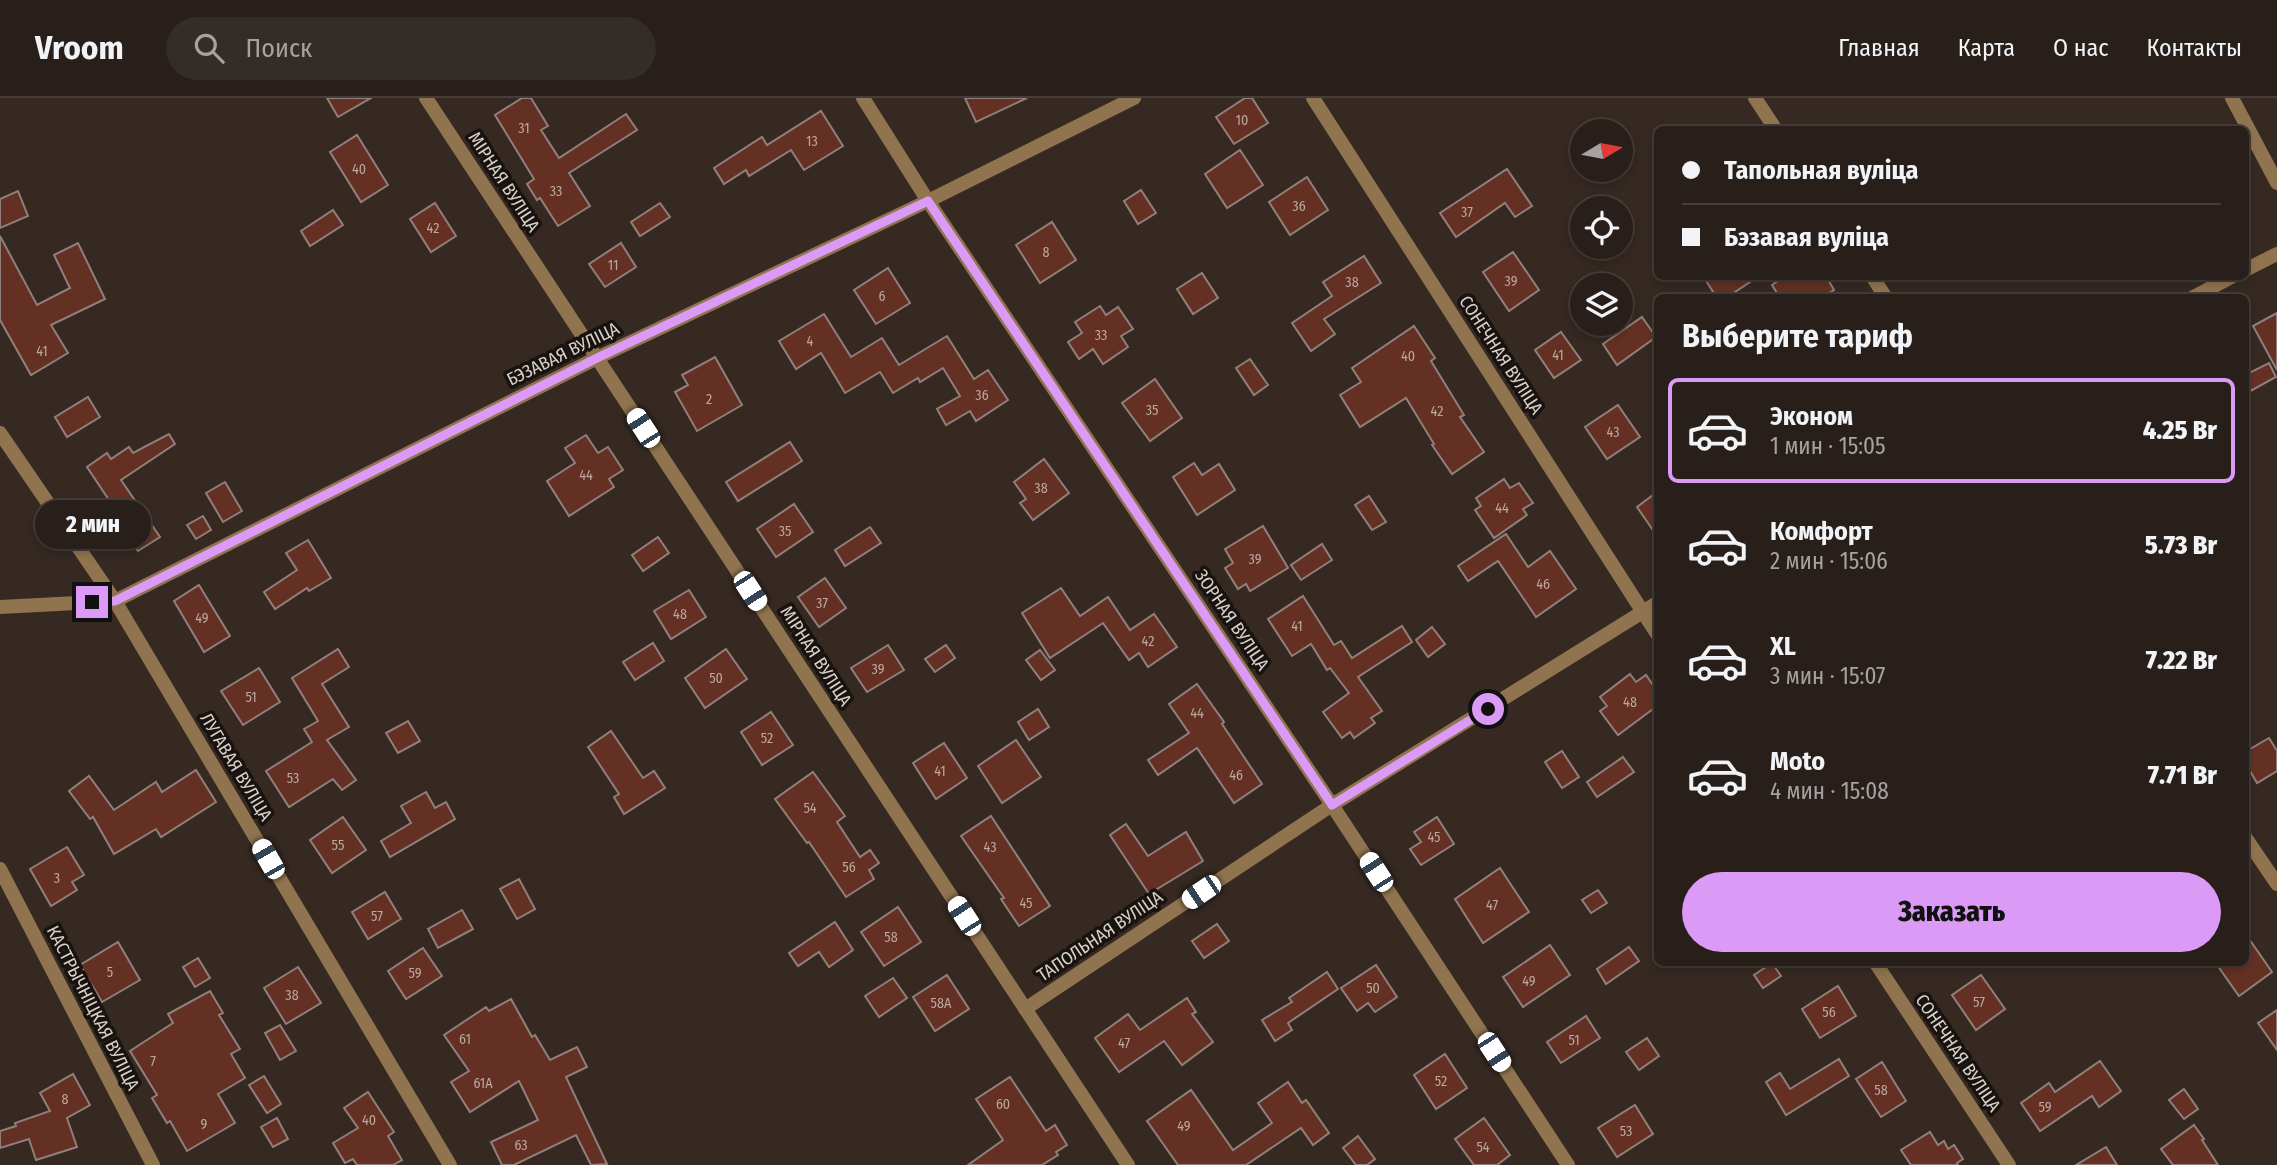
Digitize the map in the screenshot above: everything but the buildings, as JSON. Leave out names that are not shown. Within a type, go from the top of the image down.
[{"type":"street","name":"МІРНАЯ ВУЛІЦА","points":[[426,98],[1128,1165]]},
{"type":"street","name":"ЗОРНАЯ ВУЛІЦА","points":[[863,98],[928,201],[1332,805],[1567,1165]]},
{"type":"street","name":"БЭЗАВАЯ ВУЛІЦА","points":[[0,607],[115,601],[597,358],[928,201],[1134,98]]},
{"type":"street","name":"СОНЕЧНАЯ ВУЛІЦА","points":[[1312,98],[1654,629]]},
{"type":"street","points":[[1755,98],[1773,126]]},
{"type":"street","points":[[2232,98],[2247,126]]},
{"type":"street","points":[[2249,130],[2277,183]]},
{"type":"street","points":[[2249,268],[2277,254]]},
{"type":"street","points":[[2199,294],[2226,280]]},
{"type":"street","name":"ЛУГАВАЯ ВУЛІЦА","points":[[0,433],[115,601],[450,1165]]},
{"type":"street","name":"ТАПОЛЬНАЯ ВУЛІЦА","points":[[1025,1009],[1332,805],[1654,605]]},
{"type":"street","points":[[2249,843],[2277,884]]},
{"type":"street","name":"КАСТРЫЧНІЦКАЯ ВУЛІЦА","points":[[0,869],[153,1165]]},
{"type":"street","name":"СОНЕЧНАЯ ВУЛІЦА","points":[[1878,966],[2009,1165]]},
{"type":"route","points":[[92,602],[115,601],[597,358],[928,201],[1332,805],[1488,709]]}]
